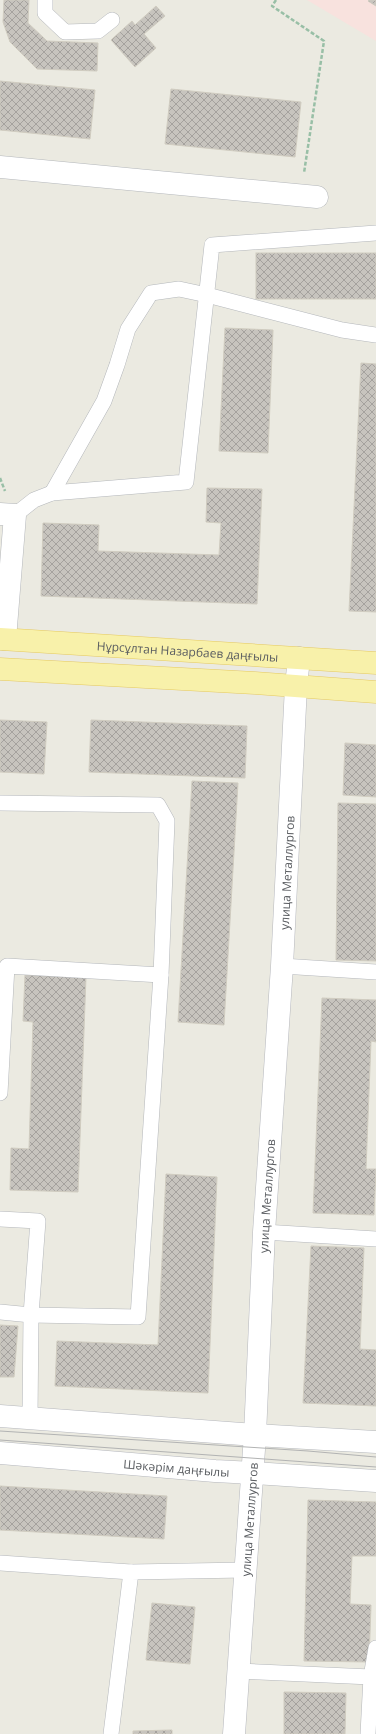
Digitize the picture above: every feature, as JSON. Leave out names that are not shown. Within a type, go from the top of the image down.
[{"type":"main road","name":"Нұрсұлтан Назарбаев даңғылы","points":[[2,639],[376,663]]},
{"type":"main road","points":[[0,669],[376,692]]},
{"type":"street","points":[[0,167],[309,196]]},
{"type":"street","points":[[2,639],[7,600],[8,514]]},
{"type":"street","name":"улица Металлургов","points":[[234,1734],[253,1473],[264,1232],[282,966],[296,686],[299,658]]},
{"type":"street","points":[[0,1416],[255,1435],[376,1442]]},
{"type":"street","name":"Шәкәрім даңғылы","points":[[0,1453],[215,1471],[376,1482]]},
{"type":"lane","points":[[45,0],[45,13],[65,32],[98,31],[112,20]]},
{"type":"lane","points":[[8,514],[34,500],[52,493],[186,482],[212,245],[376,233]]},
{"type":"lane","points":[[52,493],[104,401],[128,329],[151,293],[179,289],[207,294],[342,330],[376,335]]},
{"type":"lane","points":[[0,803],[158,805],[167,821],[161,975],[138,1317],[31,1315],[0,1312]]},
{"type":"lane","points":[[0,1093],[7,966],[161,975]]},
{"type":"lane","points":[[282,966],[376,972]]},
{"type":"lane","points":[[0,1219],[38,1221],[31,1315],[30,1418]]},
{"type":"lane","points":[[264,1232],[376,1239]]},
{"type":"lane","points":[[0,1563],[131,1572],[245,1570]]},
{"type":"lane","points":[[111,1734],[131,1572]]},
{"type":"lane","points":[[368,1734],[371,1677],[376,1648]]},
{"type":"lane","points":[[238,1671],[371,1677]]},
{"type":"path","points":[[276,0],[272,6],[324,41],[309,196]]},
{"type":"shaded area","points":[[307,0],[376,0],[376,41]]},
{"type":"building","points":[[4,0],[29,0],[28,23],[47,41],[98,43],[97,71],[37,69],[10,42],[3,22]]},
{"type":"building","points":[[376,0],[376,6],[368,1]]},
{"type":"building","points":[[156,6],[165,16],[144,34],[156,48],[135,67],[111,40],[132,21],[135,25]]},
{"type":"building","points":[[0,81],[95,90],[90,139],[0,130]]},
{"type":"building","points":[[171,89],[301,102],[295,157],[165,144]]},
{"type":"building","points":[[256,253],[376,253],[376,299],[256,299]]},
{"type":"building","points":[[225,328],[273,330],[268,453],[219,451]]},
{"type":"building","points":[[361,363],[376,364],[376,612],[349,611]]},
{"type":"building","points":[[207,488],[262,489],[257,604],[41,596],[43,523],[99,525],[98,551],[219,555],[221,523],[206,522]]},
{"type":"building","points":[[0,720],[47,722],[44,774],[0,772]]},
{"type":"building","points":[[91,720],[247,726],[245,778],[89,772]]},
{"type":"building","points":[[345,743],[376,745],[376,797],[343,795]]},
{"type":"building","points":[[192,781],[238,783],[224,1025],[178,1022]]},
{"type":"building","points":[[338,803],[376,804],[376,961],[336,960]]},
{"type":"building","points":[[25,975],[86,977],[78,1192],[10,1190],[11,1148],[29,1149],[33,1022],[23,1021]]},
{"type":"building","points":[[322,998],[376,1000],[376,1042],[371,1041],[366,1169],[376,1169],[374,1215],[313,1213]]},
{"type":"building","points":[[166,1174],[217,1177],[208,1393],[55,1386],[57,1341],[158,1345]]},
{"type":"building","points":[[311,1246],[364,1248],[360,1349],[376,1350],[376,1406],[303,1403]]},
{"type":"building","points":[[0,1325],[18,1326],[14,1377],[0,1377]]},
{"type":"building","points":[[0,1486],[167,1496],[164,1539],[0,1530]]},
{"type":"building","points":[[308,1500],[376,1502],[376,1556],[352,1556],[350,1604],[371,1605],[369,1662],[304,1661]]},
{"type":"building","points":[[152,1603],[195,1607],[190,1664],[146,1660]]},
{"type":"building","points":[[284,1692],[346,1693],[345,1734],[284,1734]]},
{"type":"building","points":[[172,1730],[172,1734],[133,1734],[133,1731]]},
{"type":"tram line","points":[[0,1431],[308,1451],[376,1457]]},
{"type":"tram line","points":[[0,1440],[376,1467]]}]
